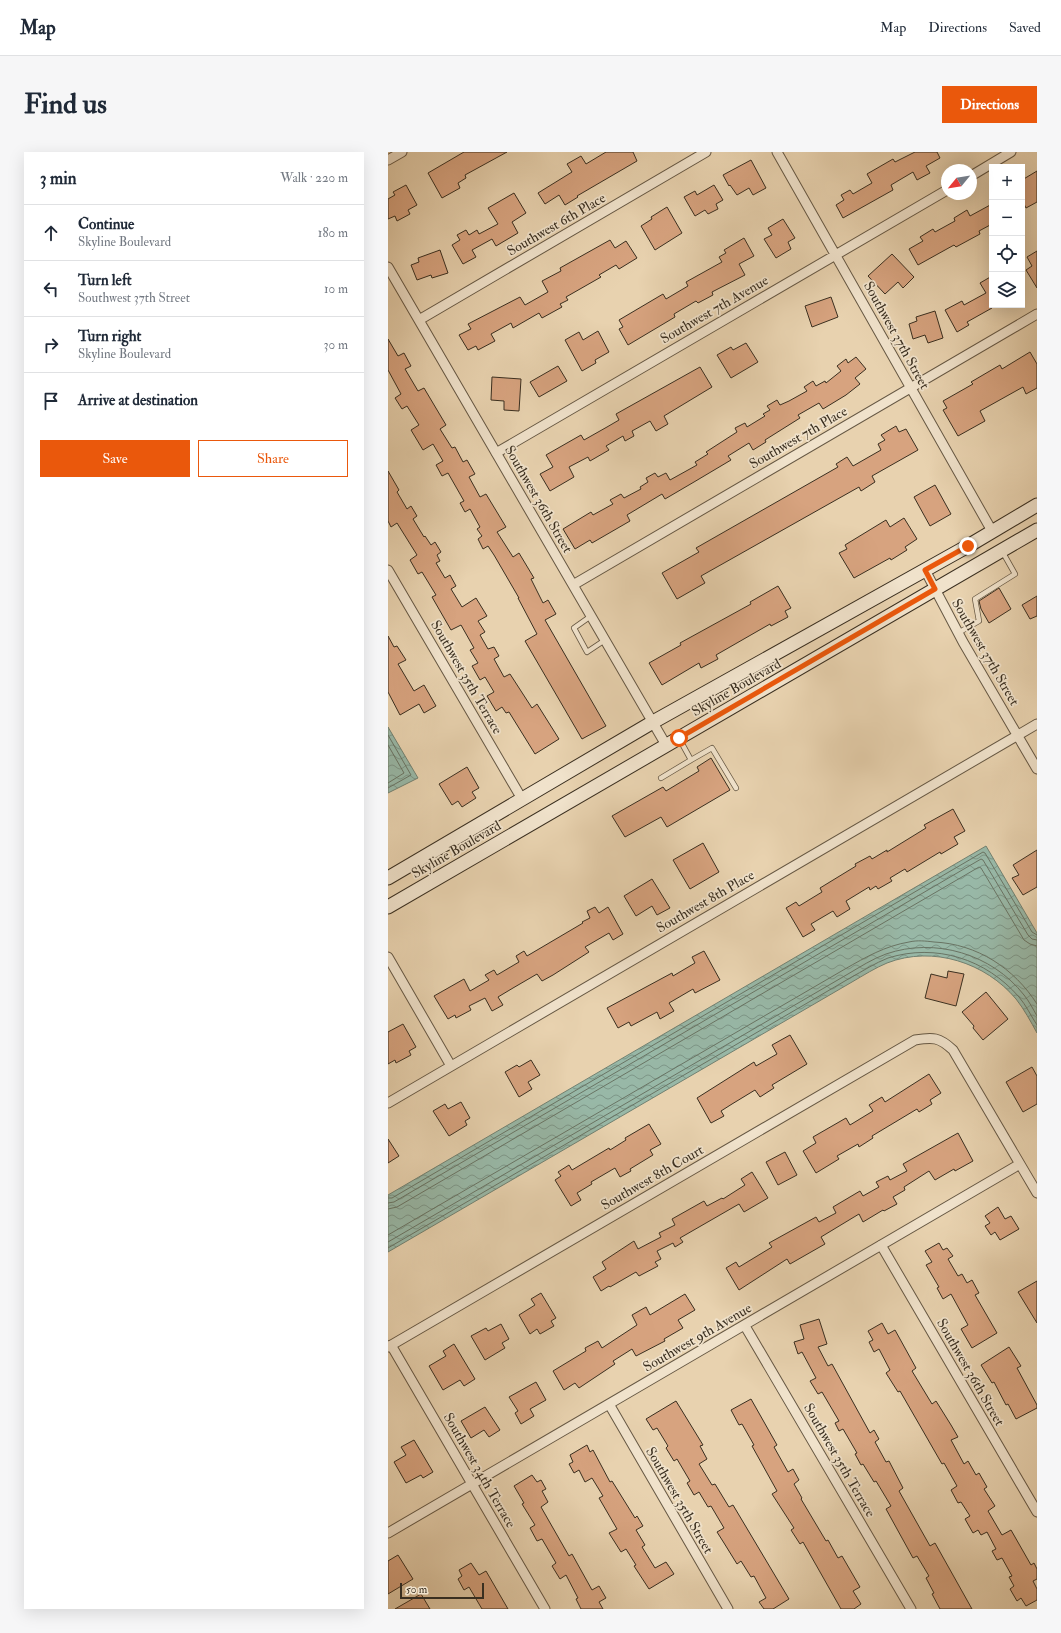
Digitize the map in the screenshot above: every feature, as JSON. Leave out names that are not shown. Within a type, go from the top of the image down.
[{"type":"street","points":[[388,160],[402,152]]},
{"type":"street","name":"Southwest 6th Place","points":[[419,320],[706,152]]},
{"type":"street","name":"Southwest 37th Street","points":[[777,152],[992,531]]},
{"type":"street","points":[[977,172],[1012,152]]},
{"type":"street","name":"Southwest 7th Avenue","points":[[496,453],[941,193]]},
{"type":"street","name":"Southwest 36th Street","points":[[388,267],[666,745]]},
{"type":"street","name":"Southwest 7th Place","points":[[573,585],[1037,314]]},
{"type":"street","name":"Skyline Boulevard","points":[[388,878],[653,722],[925,570],[1037,505]]},
{"type":"street","name":"Skyline Boulevard","points":[[388,907],[1037,530]]},
{"type":"street","name":"Southwest 35th Terrace","points":[[388,570],[522,799]]},
{"type":"street","name":"Southwest 37th Street","points":[[925,570],[958,633],[1037,769]]},
{"type":"street","name":"Southwest 8th Place","points":[[388,1103],[1037,724]]},
{"type":"street","points":[[388,957],[451,1066]]},
{"type":"street","name":"Southwest 8th Court","points":[[390,1346],[915,1040],[932,1037],[944,1041],[953,1050],[1020,1164]]},
{"type":"street","points":[[1020,1164],[1037,1193]]},
{"type":"street","name":"Southwest 9th Avenue","points":[[388,1533],[1020,1164]]},
{"type":"street","name":"Southwest 36th Street","points":[[881,1245],[1037,1512]]},
{"type":"street","name":"Southwest 35th Terrace","points":[[744,1326],[911,1609]]},
{"type":"street","name":"Southwest 34th Terrace","points":[[390,1346],[545,1609]]},
{"type":"street","name":"Southwest 35th Street","points":[[609,1404],[728,1609]]},
{"type":"lane","points":[[958,633],[979,621],[975,599],[1015,574],[1001,550]]},
{"type":"lane","points":[[591,616],[574,628],[587,652],[606,640]]},
{"type":"lane","points":[[679,738],[691,760]]},
{"type":"lane","points":[[661,778],[712,748],[736,788]]},
{"type":"water","points":[[388,727],[418,778],[388,793]]},
{"type":"water","points":[[986,846],[1037,933],[1037,1033],[1025,1011],[1004,986],[974,967],[958,961],[940,957],[922,956],[905,958],[887,963],[865,974],[388,1252],[388,1195]]},
{"type":"building","points":[[464,152],[507,152],[465,175],[466,178],[458,183],[460,188],[442,198],[428,173]]},
{"type":"building","points":[[606,152],[633,152],[637,161],[577,196],[578,197],[565,205],[559,195],[545,204],[538,193],[572,172],[567,164],[581,156],[586,164]]},
{"type":"building","points":[[915,152],[937,152],[940,158],[926,166],[930,173],[917,180],[913,172],[891,185],[893,190],[843,218],[836,205],[844,200],[841,195],[850,190],[853,194],[872,183],[867,174],[893,159],[895,162]]},
{"type":"building","points":[[751,160],[766,188],[753,195],[749,188],[737,195],[730,185],[729,186],[723,175]]},
{"type":"building","points":[[1037,171],[1037,202],[1026,208],[1025,206],[1025,178]]},
{"type":"building","points":[[406,185],[417,205],[408,210],[410,214],[397,221],[395,216],[388,219],[388,199],[395,195],[393,192]]},
{"type":"building","points":[[714,185],[723,200],[716,204],[718,209],[708,214],[705,210],[695,216],[684,197],[695,191],[697,195]]},
{"type":"building","points":[[514,193],[526,213],[512,222],[518,233],[496,246],[492,239],[472,250],[476,257],[463,264],[452,245],[460,240],[457,235],[466,230],[469,235],[477,230],[479,234],[498,224],[488,208]]},
{"type":"building","points":[[989,206],[989,226],[979,231],[980,234],[956,247],[954,245],[918,265],[909,249],[923,241],[920,237],[933,229],[935,232],[955,221],[954,218],[967,210],[970,216]]},
{"type":"building","points":[[667,207],[682,233],[655,250],[641,226],[652,219],[651,217]]},
{"type":"building","points":[[783,219],[795,238],[788,242],[791,249],[776,258],[764,239],[772,235],[768,228]]},
{"type":"building","points":[[744,238],[754,256],[739,264],[745,275],[712,292],[713,295],[698,303],[696,301],[674,314],[675,317],[628,345],[619,329],[623,327],[619,320],[663,294],[666,299],[688,286],[686,282],[722,262],[719,257],[726,253],[724,250]]},
{"type":"building","points":[[610,240],[615,248],[626,241],[637,258],[619,269],[616,265],[599,275],[601,277],[566,297],[568,300],[560,304],[562,307],[542,318],[539,313],[513,328],[511,323],[491,334],[495,341],[478,350],[476,346],[468,350],[459,335],[471,329],[468,324],[520,297],[525,305],[548,292],[542,281],[561,271],[560,268]]},
{"type":"building","points":[[440,250],[448,273],[432,278],[431,275],[417,280],[411,265],[419,262],[418,258]]},
{"type":"building","points":[[1037,251],[1037,288],[1026,270],[1032,266],[1027,257]]},
{"type":"building","points":[[892,254],[914,277],[903,288],[898,282],[885,294],[868,276]]},
{"type":"building","points":[[989,278],[989,308],[992,308],[967,322],[969,325],[957,332],[945,310],[962,301],[964,305],[986,293],[980,283]]},
{"type":"building","points":[[831,297],[838,317],[812,327],[805,306]]},
{"type":"building","points":[[935,311],[943,338],[928,343],[925,335],[913,339],[909,324],[917,321],[916,317]]},
{"type":"building","points":[[598,331],[609,352],[595,360],[596,363],[582,371],[565,340],[579,332],[583,340]]},
{"type":"building","points":[[388,339],[398,356],[404,353],[411,366],[405,369],[418,391],[424,388],[446,425],[440,429],[452,448],[455,447],[463,462],[467,460],[475,474],[469,477],[480,497],[486,494],[506,527],[497,532],[513,557],[519,553],[534,578],[531,579],[543,603],[548,600],[556,614],[545,620],[606,726],[582,739],[525,641],[537,634],[519,598],[488,546],[483,549],[478,539],[482,536],[477,529],[480,527],[470,509],[465,512],[460,503],[464,501],[448,473],[442,476],[436,465],[443,461],[433,444],[423,450],[411,430],[419,425],[407,406],[402,409],[395,398],[401,394],[388,370]]},
{"type":"building","points":[[746,343],[758,362],[731,378],[717,355],[731,347],[733,350]]},
{"type":"building","points":[[1030,352],[1037,364],[1037,388],[1026,394],[1023,387],[980,411],[985,421],[958,436],[943,410],[947,408],[943,401],[973,384],[971,382],[1000,365],[1002,369]]},
{"type":"building","points":[[856,357],[866,369],[855,378],[860,384],[846,395],[823,409],[819,403],[798,415],[800,418],[765,440],[766,442],[753,450],[749,443],[728,456],[731,460],[665,499],[662,494],[627,515],[630,521],[592,543],[590,540],[575,549],[563,529],[591,512],[593,515],[613,504],[610,500],[621,494],[624,498],[641,489],[640,487],[648,482],[646,478],[655,473],[658,477],[666,473],[670,480],[697,465],[695,462],[708,454],[706,452],[737,432],[735,428],[745,423],[747,427],[765,416],[763,414],[770,410],[767,406],[777,400],[780,405],[789,401],[807,391],[804,387],[813,381],[816,386],[825,381],[826,383],[841,371],[837,366],[846,359],[848,363]]},
{"type":"building","points":[[558,366],[567,381],[539,397],[530,382]]},
{"type":"building","points":[[700,367],[712,387],[664,416],[668,424],[656,431],[650,421],[632,431],[634,436],[625,441],[623,436],[606,446],[609,450],[590,461],[588,457],[569,467],[574,477],[550,491],[540,474],[553,467],[546,455],[581,435],[584,440],[607,427],[619,420],[616,414]]},
{"type":"building","points":[[492,377],[521,379],[519,411],[504,410],[504,401],[491,400]]},
{"type":"building","points":[[896,426],[899,432],[906,429],[918,450],[872,476],[875,482],[861,491],[859,487],[701,576],[705,583],[677,599],[662,573],[699,552],[696,548],[838,467],[836,464],[847,457],[853,466],[881,450],[878,444],[885,440],[881,435]]},
{"type":"building","points":[[388,471],[399,490],[397,492],[407,509],[411,506],[417,516],[413,519],[424,537],[425,536],[431,545],[435,542],[441,552],[437,555],[440,561],[436,563],[445,578],[450,575],[456,586],[451,589],[462,607],[476,598],[487,616],[478,621],[485,632],[480,635],[488,649],[494,647],[499,656],[494,659],[504,677],[510,674],[532,708],[537,704],[559,739],[535,754],[509,712],[506,713],[502,707],[496,711],[487,696],[494,692],[485,677],[480,680],[472,666],[478,663],[470,650],[474,648],[461,625],[451,630],[432,597],[436,595],[422,572],[418,574],[410,560],[417,555],[397,523],[391,527],[388,521]]},
{"type":"building","points":[[935,485],[951,514],[930,526],[914,497]]},
{"type":"building","points":[[904,518],[917,539],[905,547],[907,550],[891,560],[890,558],[854,578],[839,553],[847,549],[845,545],[886,520],[890,527]]},
{"type":"building","points":[[778,586],[791,608],[785,611],[788,617],[771,626],[770,624],[716,655],[718,659],[701,668],[699,663],[662,685],[649,663],[681,645],[680,643],[751,604],[750,602]]},
{"type":"building","points":[[999,588],[1011,609],[989,623],[981,609],[979,601]]},
{"type":"building","points":[[1037,596],[1037,616],[1030,619],[1022,605]]},
{"type":"building","points":[[388,636],[394,647],[397,646],[406,660],[398,664],[414,691],[424,685],[436,706],[424,713],[419,704],[400,715],[388,692]]},
{"type":"building","points":[[711,758],[730,790],[667,827],[661,817],[625,837],[612,816],[663,787],[666,791],[699,771],[697,767]]},
{"type":"building","points":[[467,767],[479,788],[472,792],[476,798],[462,807],[458,801],[452,805],[439,784]]},
{"type":"building","points":[[953,809],[965,831],[954,837],[958,844],[941,854],[940,852],[907,872],[905,869],[890,878],[892,881],[878,889],[876,886],[870,890],[869,887],[846,901],[850,909],[837,917],[833,911],[811,924],[815,930],[803,937],[786,908],[796,902],[799,906],[822,892],[820,888],[856,866],[855,864],[870,856],[872,859],[887,850],[887,852],[926,828],[924,825]]},
{"type":"building","points":[[703,843],[719,872],[690,889],[673,860]]},
{"type":"building","points":[[1037,850],[1037,887],[1023,895],[1012,878],[1019,875],[1013,865]]},
{"type":"building","points":[[652,879],[670,908],[657,915],[652,906],[636,916],[624,896]]},
{"type":"building","points":[[595,907],[599,913],[608,907],[623,934],[613,940],[609,933],[585,947],[589,952],[553,975],[542,981],[537,974],[513,988],[498,997],[503,1005],[492,1011],[485,998],[469,1006],[471,1010],[456,1018],[455,1015],[448,1019],[434,996],[464,979],[470,991],[489,980],[485,975],[494,970],[497,975],[519,962],[516,956],[524,951],[527,956],[583,923],[582,922],[590,918],[587,911]]},
{"type":"building","points":[[704,951],[720,980],[695,993],[693,989],[669,1003],[674,1011],[660,1019],[657,1012],[631,1026],[629,1022],[618,1028],[607,1008],[672,973],[673,976],[695,963],[692,957]]},
{"type":"building","points":[[948,971],[964,974],[956,1006],[925,998],[931,974],[947,978]]},
{"type":"building","points":[[986,992],[1008,1019],[983,1040],[962,1012]]},
{"type":"building","points":[[403,1024],[416,1047],[409,1051],[411,1055],[396,1063],[395,1060],[388,1064],[388,1032]]},
{"type":"building","points":[[790,1035],[807,1064],[772,1085],[774,1088],[760,1097],[755,1090],[732,1104],[721,1111],[724,1116],[711,1123],[697,1098],[754,1062],[756,1066],[777,1054],[772,1045]]},
{"type":"building","points":[[531,1060],[540,1075],[528,1082],[532,1089],[519,1097],[505,1072],[517,1065],[519,1067]]},
{"type":"building","points":[[1032,1067],[1037,1076],[1037,1104],[1023,1112],[1006,1082]]},
{"type":"building","points":[[929,1074],[941,1093],[930,1100],[932,1104],[919,1112],[917,1109],[872,1136],[873,1138],[859,1147],[858,1144],[837,1156],[839,1159],[816,1173],[803,1151],[816,1143],[813,1137],[846,1118],[850,1125],[873,1111],[869,1105],[882,1097],[885,1102]]},
{"type":"building","points":[[461,1102],[470,1118],[465,1121],[467,1125],[449,1136],[433,1111],[445,1104],[448,1109]]},
{"type":"building","points":[[649,1124],[661,1144],[650,1150],[653,1155],[620,1177],[615,1168],[591,1182],[592,1184],[577,1193],[581,1200],[571,1206],[555,1180],[561,1176],[558,1172],[569,1165],[572,1170],[609,1148],[610,1150],[626,1140],[625,1138]]},
{"type":"building","points":[[958,1133],[973,1161],[955,1171],[954,1169],[935,1180],[929,1171],[904,1187],[905,1190],[893,1197],[897,1204],[884,1211],[883,1210],[863,1222],[859,1214],[821,1237],[825,1244],[790,1264],[787,1259],[739,1290],[726,1268],[736,1262],[739,1267],[772,1247],[769,1243],[816,1217],[819,1222],[836,1213],[833,1207],[860,1191],[863,1196],[879,1187],[876,1182],[888,1176],[890,1180],[907,1171],[903,1164]]},
{"type":"building","points":[[388,1139],[399,1156],[388,1163]]},
{"type":"building","points":[[785,1152],[797,1175],[778,1185],[766,1162]]},
{"type":"building","points":[[752,1172],[768,1198],[744,1212],[739,1204],[680,1238],[683,1242],[675,1247],[673,1243],[657,1251],[661,1259],[655,1262],[658,1266],[639,1276],[636,1272],[601,1291],[593,1277],[606,1269],[602,1262],[634,1241],[638,1249],[661,1237],[659,1233],[675,1225],[672,1219],[704,1201],[707,1206],[722,1198],[723,1199],[745,1185],[741,1179]]},
{"type":"building","points":[[998,1207],[1005,1219],[1011,1216],[1019,1229],[1000,1240],[995,1232],[991,1235],[985,1226],[990,1223],[985,1216]]},
{"type":"building","points":[[939,1243],[943,1250],[947,1248],[953,1256],[948,1259],[958,1276],[962,1274],[967,1283],[972,1280],[979,1293],[975,1295],[997,1333],[972,1348],[961,1329],[968,1325],[951,1294],[943,1299],[937,1288],[939,1287],[926,1265],[932,1262],[925,1251]]},
{"type":"building","points":[[1037,1281],[1037,1323],[1018,1292]]},
{"type":"building","points":[[541,1293],[556,1318],[551,1321],[554,1326],[540,1334],[537,1329],[530,1334],[519,1315],[535,1305],[531,1299]]},
{"type":"building","points":[[685,1294],[695,1310],[678,1320],[683,1328],[664,1339],[665,1341],[636,1356],[632,1349],[613,1361],[615,1364],[579,1388],[575,1383],[564,1390],[553,1371],[586,1351],[585,1348],[598,1341],[602,1348],[637,1325],[632,1315],[646,1307],[650,1315]]},
{"type":"building","points":[[819,1319],[827,1344],[818,1347],[828,1366],[832,1364],[870,1433],[874,1430],[879,1439],[875,1442],[886,1462],[889,1461],[903,1488],[899,1491],[930,1546],[935,1543],[972,1609],[940,1609],[926,1578],[929,1576],[917,1556],[913,1558],[886,1509],[891,1506],[876,1481],[874,1482],[863,1464],[861,1465],[855,1454],[857,1453],[843,1429],[839,1431],[835,1423],[839,1421],[822,1392],[818,1394],[810,1381],[816,1378],[802,1352],[798,1354],[794,1342],[804,1339],[800,1325]]},
{"type":"building","points":[[882,1323],[888,1334],[895,1330],[916,1368],[912,1371],[932,1404],[936,1401],[958,1437],[951,1440],[964,1464],[968,1461],[976,1475],[979,1473],[987,1487],[984,1489],[995,1506],[988,1511],[1002,1535],[1011,1530],[1031,1565],[1034,1563],[1037,1569],[1037,1579],[1033,1581],[1037,1589],[1037,1600],[1026,1606],[1021,1598],[1017,1601],[1010,1589],[1014,1586],[1009,1577],[1012,1576],[1002,1558],[997,1560],[992,1551],[996,1549],[987,1532],[981,1535],[978,1530],[973,1533],[965,1519],[970,1516],[961,1502],[958,1503],[951,1490],[957,1486],[944,1463],[942,1464],[900,1391],[898,1392],[886,1373],[890,1370],[879,1349],[874,1352],[869,1342],[873,1340],[868,1331]]},
{"type":"building","points":[[501,1324],[509,1339],[502,1343],[505,1348],[485,1360],[471,1336],[486,1328],[488,1331]]},
{"type":"building","points":[[454,1344],[475,1379],[464,1386],[460,1380],[443,1390],[429,1366],[446,1356],[443,1351]]},
{"type":"building","points":[[1009,1347],[1021,1366],[1017,1368],[1037,1405],[1037,1408],[1016,1419],[1008,1404],[1006,1405],[994,1382],[992,1383],[981,1365]]},
{"type":"building","points":[[536,1382],[546,1400],[530,1409],[534,1416],[521,1424],[515,1413],[518,1411],[509,1397]]},
{"type":"building","points":[[751,1399],[777,1445],[774,1447],[788,1472],[793,1469],[799,1480],[794,1484],[802,1498],[801,1499],[826,1541],[828,1540],[838,1558],[842,1556],[860,1587],[853,1591],[861,1604],[854,1609],[841,1609],[803,1542],[800,1544],[791,1530],[794,1528],[772,1494],[777,1491],[752,1446],[754,1445],[742,1424],[739,1425],[731,1410]]},
{"type":"building","points":[[676,1401],[703,1445],[700,1446],[707,1459],[699,1464],[712,1485],[715,1484],[729,1507],[733,1505],[789,1599],[773,1609],[764,1609],[759,1602],[766,1598],[754,1576],[751,1577],[741,1561],[737,1564],[717,1532],[724,1528],[711,1506],[708,1507],[699,1492],[694,1495],[687,1483],[690,1481],[677,1459],[674,1461],[666,1448],[668,1446],[657,1428],[653,1430],[646,1419]]},
{"type":"building","points":[[485,1407],[500,1430],[489,1437],[484,1430],[471,1438],[461,1421]]},
{"type":"building","points":[[414,1440],[433,1472],[423,1478],[421,1475],[406,1483],[394,1462],[406,1455],[401,1447]]},
{"type":"building","points":[[587,1445],[590,1452],[593,1450],[610,1482],[612,1481],[635,1518],[637,1516],[643,1526],[636,1530],[645,1545],[642,1547],[655,1568],[666,1562],[674,1574],[649,1589],[634,1566],[636,1565],[626,1549],[621,1552],[609,1533],[617,1529],[599,1498],[603,1496],[592,1478],[585,1482],[579,1470],[574,1473],[569,1464],[573,1462],[570,1455]]},
{"type":"building","points":[[532,1475],[537,1482],[541,1480],[546,1489],[542,1491],[548,1502],[541,1507],[569,1556],[572,1554],[592,1590],[599,1586],[606,1598],[599,1602],[603,1609],[581,1609],[576,1599],[578,1598],[566,1575],[560,1579],[552,1566],[556,1563],[542,1539],[537,1541],[530,1528],[535,1525],[522,1504],[524,1503],[514,1486]]},
{"type":"building","points":[[398,1555],[413,1579],[388,1594],[388,1561]]},
{"type":"building","points":[[471,1563],[479,1575],[486,1571],[508,1609],[482,1609],[469,1587],[464,1590],[458,1579],[462,1576],[459,1570]]},
{"type":"building","points":[[421,1594],[430,1609],[395,1609]]},
{"type":"route","points":[[679,738],[935,589],[925,570],[968,546]]}]
